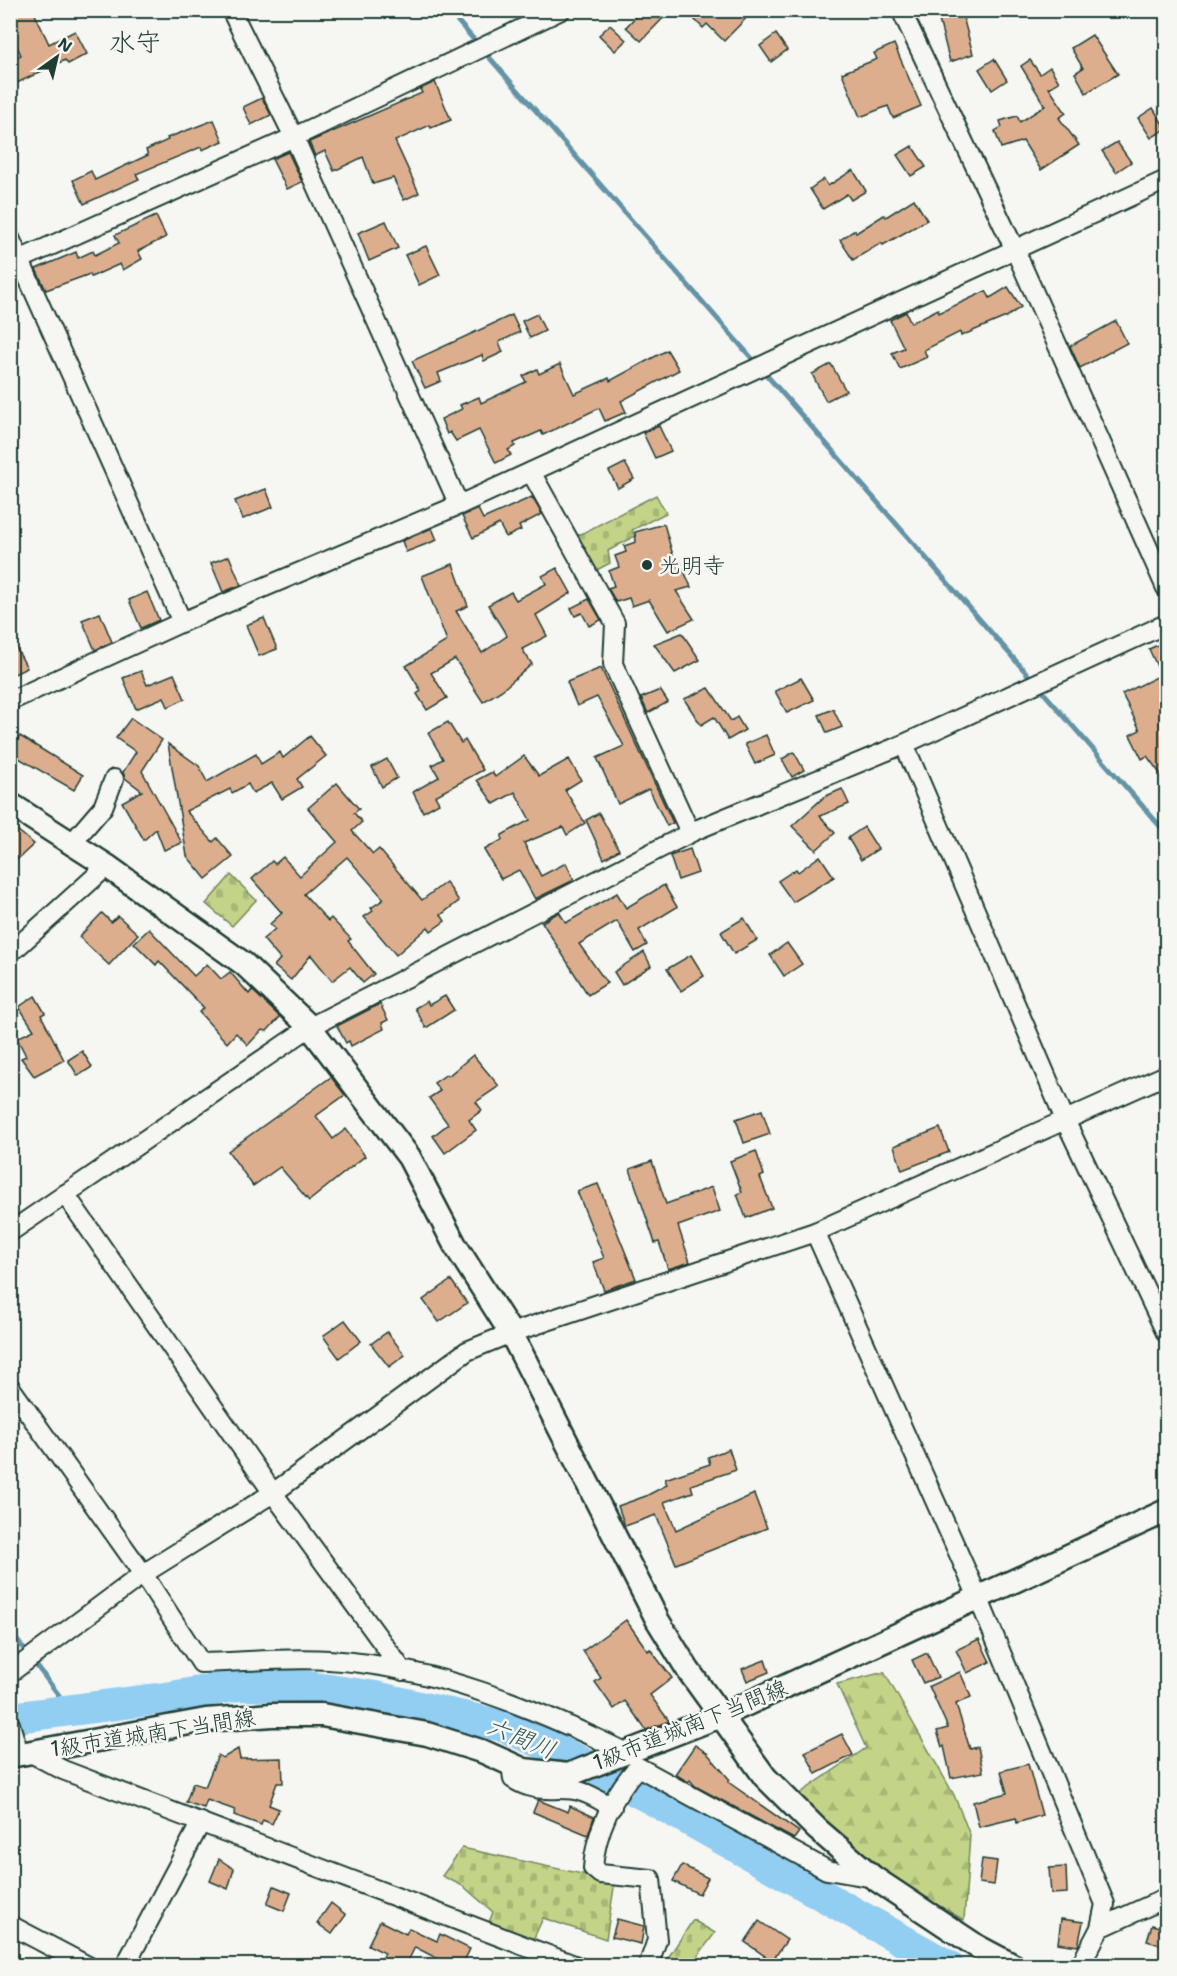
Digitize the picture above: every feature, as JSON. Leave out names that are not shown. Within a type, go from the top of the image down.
[{"type":"street","points":[[231,10],[294,137],[459,505]]},
{"type":"street","points":[[15,261],[294,137],[561,10]]},
{"type":"street","points":[[901,10],[1015,250],[1167,588]]},
{"type":"street","points":[[10,701],[182,622],[459,505],[1167,180]]},
{"type":"street","points":[[10,238],[15,261],[182,622]]},
{"type":"street","points":[[531,472],[615,623],[613,664],[688,828],[696,830]]},
{"type":"street","points":[[10,1232],[310,1027],[696,830],[904,744],[1167,624]]},
{"type":"street","points":[[904,744],[1066,1122],[1167,1333]]},
{"type":"street","points":[[72,843],[103,807],[114,778]]},
{"type":"street","points":[[10,804],[107,866],[244,964],[310,1027],[409,1157],[455,1245],[511,1333],[658,1621],[688,1670],[723,1715],[765,1777],[818,1830],[874,1878],[978,1947],[1014,1965]]},
{"type":"street","points":[[10,941],[16,948],[107,866]]},
{"type":"street","points":[[22,1663],[143,1574],[273,1493],[467,1351],[511,1333],[815,1232],[1167,1075]]},
{"type":"street","points":[[65,1194],[273,1493],[403,1671]]},
{"type":"street","points":[[815,1232],[978,1597],[1105,1904],[1100,1928],[1080,1965]]},
{"type":"street","points":[[10,1387],[143,1574],[201,1663],[328,1660],[403,1671],[462,1684],[563,1722],[622,1755]]},
{"type":"street","name":"1級市道城南下当間線","points":[[16,1743],[206,1720],[272,1715],[322,1715],[427,1734],[545,1774],[568,1775],[723,1715],[1167,1511]]},
{"type":"street","points":[[16,1743],[63,1770],[577,1965]]},
{"type":"street","points":[[511,1764],[513,1779],[525,1786],[551,1791],[581,1791],[615,1801]]},
{"type":"street","points":[[648,1965],[657,1940],[651,1879],[600,1874],[593,1868],[594,1848],[615,1801],[629,1776],[638,1767],[827,1870],[874,1878]]},
{"type":"street","points":[[125,1965],[201,1822]]},
{"type":"street","points":[[1100,1928],[1167,1898]]},
{"type":"street","points":[[10,1925],[88,1965]]},
{"type":"green space","points":[[656,495],[666,513],[632,530],[635,536],[608,551],[610,563],[589,574],[571,539]]},
{"type":"green space","points":[[231,875],[256,900],[232,926],[206,904]]},
{"type":"green space","points":[[884,1672],[954,1795],[970,1835],[964,1920],[895,1881],[792,1799],[866,1748],[837,1684]]},
{"type":"green space","points":[[462,1848],[615,1881],[606,1939],[543,1918],[532,1942],[488,1925],[493,1912],[463,1886],[442,1876]]},
{"type":"green space","points":[[693,1920],[715,1933],[691,1965],[674,1965],[666,1961]]},
{"type":"building","points":[[10,10],[33,10],[49,44],[75,31],[87,54],[68,64],[65,60],[17,83],[10,69],[10,60],[21,55],[10,32]]},
{"type":"building","points":[[642,10],[671,10],[641,41],[626,27]]},
{"type":"building","points":[[685,10],[754,10],[724,41],[707,24],[703,28]]},
{"type":"building","points":[[962,13],[973,54],[950,62],[939,20]]},
{"type":"building","points":[[610,25],[626,40],[615,51],[599,35]]},
{"type":"building","points":[[776,34],[787,50],[771,62],[760,46]]},
{"type":"building","points":[[1092,35],[1118,74],[1086,93],[1075,73],[1083,68],[1071,48]]},
{"type":"building","points":[[894,44],[921,106],[893,118],[888,106],[860,117],[842,73],[877,59],[874,53]]},
{"type":"building","points":[[994,59],[1007,80],[992,90],[979,69]]},
{"type":"building","points":[[1030,60],[1040,74],[1050,67],[1059,82],[1049,88],[1066,113],[1059,118],[1079,145],[1041,170],[1023,141],[1001,148],[995,131],[1002,127],[1000,121],[1017,116],[1020,122],[1045,106],[1021,66]]},
{"type":"building","points":[[435,82],[451,120],[431,128],[430,125],[395,141],[419,193],[404,200],[393,178],[373,184],[363,157],[334,171],[325,151],[315,156],[309,142],[422,93],[420,89]]},
{"type":"building","points":[[262,98],[271,115],[251,125],[243,107]]},
{"type":"building","points":[[1153,108],[1166,129],[1151,138],[1138,118]]},
{"type":"building","points":[[214,120],[223,141],[202,150],[201,147],[136,174],[139,179],[84,204],[73,180],[91,171],[95,180],[148,155],[146,150],[168,140],[167,138]]},
{"type":"building","points":[[1117,142],[1131,162],[1116,172],[1102,151]]},
{"type":"building","points":[[912,146],[926,167],[911,176],[897,155]]},
{"type":"building","points":[[288,152],[302,182],[287,189],[272,159]]},
{"type":"building","points":[[853,170],[866,191],[851,200],[847,194],[823,209],[810,189],[824,179],[828,186]]},
{"type":"building","points":[[914,199],[927,220],[853,260],[840,240],[855,230],[856,233],[884,215],[886,217]]},
{"type":"building","points":[[156,216],[166,237],[138,251],[142,259],[123,270],[120,264],[91,277],[90,274],[46,290],[36,269],[76,252],[78,258],[93,251],[95,255],[119,243],[115,235]]},
{"type":"building","points":[[386,221],[398,248],[369,261],[358,233]]},
{"type":"building","points":[[426,246],[440,275],[419,285],[405,255]]},
{"type":"building","points":[[1008,287],[1021,307],[1006,317],[961,336],[960,332],[924,350],[927,357],[900,369],[892,353],[904,348],[890,320],[906,312],[911,323],[938,309],[939,313],[986,291],[990,298]]},
{"type":"building","points":[[537,314],[545,331],[530,338],[522,321]]},
{"type":"building","points":[[512,315],[520,332],[499,342],[503,352],[484,361],[482,355],[438,373],[441,381],[425,388],[412,361]]},
{"type":"building","points":[[1116,321],[1127,343],[1080,368],[1070,346]]},
{"type":"building","points":[[667,350],[679,370],[621,401],[626,412],[605,421],[599,408],[543,435],[541,431],[514,443],[515,446],[508,450],[511,455],[496,463],[479,430],[456,441],[450,432],[447,434],[441,419],[462,409],[460,405],[479,397],[481,403],[526,382],[523,376],[537,369],[539,374],[560,364],[574,394],[609,378],[610,381]]},
{"type":"building","points":[[831,364],[846,391],[826,401],[812,374]]},
{"type":"building","points":[[659,426],[671,451],[655,458],[643,433]]},
{"type":"building","points":[[625,463],[634,479],[618,488],[609,471]]},
{"type":"building","points":[[266,489],[273,507],[243,519],[235,501]]},
{"type":"building","points":[[532,497],[542,514],[519,526],[521,530],[506,537],[499,524],[473,538],[462,516],[478,509],[483,519]]},
{"type":"building","name":"光明寺","points":[[664,524],[676,566],[681,564],[691,587],[676,591],[694,619],[668,631],[649,600],[632,606],[629,598],[616,602],[608,588],[614,586],[609,571],[619,567],[615,556],[626,552],[624,546],[636,542],[635,532]]},
{"type":"building","points":[[432,528],[437,540],[406,552],[402,541]]},
{"type":"building","points":[[229,556],[241,585],[223,592],[211,563]]},
{"type":"building","points":[[453,564],[468,606],[456,611],[482,653],[507,636],[488,605],[511,592],[516,600],[546,584],[542,576],[557,568],[571,593],[536,615],[547,636],[522,649],[532,664],[502,690],[483,702],[455,659],[431,673],[447,698],[427,710],[417,694],[421,691],[406,666],[447,641],[422,576]]},
{"type":"building","points":[[147,592],[159,620],[141,628],[129,600]]},
{"type":"building","points":[[589,599],[601,620],[589,626],[582,613],[575,616],[571,608]]},
{"type":"building","points":[[100,613],[112,642],[95,650],[82,620]]},
{"type":"building","points":[[264,618],[277,649],[259,656],[246,625]]},
{"type":"building","points":[[682,633],[700,660],[675,673],[654,644]]},
{"type":"building","points":[[10,636],[27,668],[10,676]]},
{"type":"building","points":[[1167,641],[1167,783],[1147,756],[1142,759],[1130,735],[1140,730],[1122,694],[1161,675],[1149,649]]},
{"type":"building","points":[[601,668],[673,823],[667,826],[649,789],[618,804],[597,758],[624,746],[597,697],[577,706],[567,682]]},
{"type":"building","points":[[141,671],[147,685],[174,674],[185,699],[168,707],[164,697],[136,709],[123,678]]},
{"type":"building","points":[[801,678],[814,700],[787,713],[775,691]]},
{"type":"building","points":[[709,688],[731,721],[737,717],[745,730],[728,740],[714,717],[701,725],[684,699]]},
{"type":"building","points":[[660,690],[668,702],[648,713],[641,698]]},
{"type":"building","points":[[833,709],[842,727],[827,733],[819,715]]},
{"type":"building","points":[[131,718],[162,740],[142,771],[182,843],[164,850],[156,829],[144,840],[122,802],[142,791],[125,778],[123,772],[136,752],[116,738]]},
{"type":"building","points":[[448,722],[461,743],[465,740],[483,770],[435,796],[439,803],[423,812],[413,792],[439,777],[432,765],[443,759],[428,733]]},
{"type":"building","points":[[766,735],[775,755],[755,764],[745,744]]},
{"type":"building","points":[[20,736],[83,775],[74,790],[10,753]]},
{"type":"building","points":[[310,736],[326,756],[297,779],[302,787],[282,799],[272,783],[253,793],[248,784],[232,793],[230,789],[186,811],[213,842],[217,838],[233,857],[206,879],[187,856],[168,744],[199,766],[207,782],[256,754],[261,764],[280,752],[283,758]]},
{"type":"building","points":[[794,752],[804,770],[792,777],[782,759]]},
{"type":"building","points":[[524,756],[539,776],[569,759],[581,780],[565,790],[585,823],[567,835],[563,827],[524,843],[541,876],[566,863],[574,880],[535,899],[519,870],[501,879],[484,850],[502,840],[502,835],[530,820],[515,792],[494,804],[477,780],[492,772],[495,777]]},
{"type":"building","points":[[387,759],[397,778],[382,787],[372,767]]},
{"type":"building","points":[[337,783],[359,809],[354,813],[362,822],[352,831],[373,854],[379,849],[422,900],[446,882],[459,901],[441,915],[445,921],[431,931],[428,927],[396,955],[364,917],[373,911],[371,908],[384,899],[347,857],[304,894],[328,921],[331,918],[351,939],[348,941],[374,974],[363,983],[350,967],[332,981],[311,955],[291,980],[274,966],[280,959],[263,939],[275,929],[270,924],[282,913],[252,879],[272,861],[275,864],[283,857],[300,876],[337,842],[308,808]]},
{"type":"building","points":[[842,789],[849,804],[820,816],[835,833],[816,850],[792,826],[824,797]]},
{"type":"building","points":[[599,813],[619,850],[604,859],[586,820]]},
{"type":"building","points":[[10,824],[34,844],[10,866]]},
{"type":"building","points":[[864,827],[878,849],[861,860],[848,838]]},
{"type":"building","points":[[690,849],[698,873],[678,880],[670,856]]},
{"type":"building","points":[[820,856],[834,877],[793,902],[778,881],[796,869],[798,872]]},
{"type":"building","points":[[664,885],[677,907],[639,930],[647,945],[635,952],[617,921],[579,944],[607,983],[588,995],[542,922],[559,912],[566,923],[617,893],[626,908]]},
{"type":"building","points":[[102,913],[111,922],[118,916],[138,934],[109,965],[79,937]]},
{"type":"building","points":[[744,918],[757,940],[734,954],[721,932]]},
{"type":"building","points":[[149,929],[194,976],[207,964],[221,979],[230,972],[249,994],[252,990],[280,1017],[267,1031],[262,1030],[248,1045],[236,1033],[227,1043],[199,1012],[204,1008],[159,961],[156,965],[134,943]]},
{"type":"building","points":[[787,943],[802,964],[784,976],[770,955]]},
{"type":"building","points":[[644,952],[651,966],[622,985],[614,972]]},
{"type":"building","points":[[691,955],[704,976],[681,991],[667,969]]},
{"type":"building","points":[[35,996],[45,1013],[41,1015],[64,1060],[34,1076],[21,1058],[26,1056],[17,1038],[34,1030],[19,1007]]},
{"type":"building","points":[[445,996],[454,1010],[426,1028],[415,1008],[427,1001],[429,1005]]},
{"type":"building","points":[[380,1004],[388,1020],[382,1023],[384,1029],[351,1046],[349,1041],[346,1043],[337,1026]]},
{"type":"building","points":[[82,1051],[92,1067],[78,1076],[68,1060]]},
{"type":"building","points":[[473,1055],[499,1086],[476,1102],[482,1110],[469,1120],[476,1130],[445,1153],[433,1136],[448,1124],[429,1098],[440,1091],[434,1083],[447,1074],[448,1076]]},
{"type":"building","points":[[331,1077],[345,1095],[316,1116],[333,1139],[346,1129],[365,1156],[309,1201],[280,1167],[253,1186],[228,1151]]},
{"type":"building","points":[[762,1110],[770,1134],[744,1143],[736,1119]]},
{"type":"building","points":[[940,1128],[949,1152],[902,1170],[894,1146]]},
{"type":"building","points":[[756,1151],[764,1175],[760,1177],[772,1208],[746,1218],[737,1194],[742,1192],[730,1161]]},
{"type":"building","points":[[652,1161],[666,1204],[712,1187],[720,1211],[678,1226],[690,1262],[668,1269],[659,1242],[655,1243],[630,1169]]},
{"type":"building","points":[[598,1184],[636,1279],[604,1290],[593,1262],[604,1258],[577,1191]]},
{"type":"building","points":[[451,1280],[467,1303],[439,1322],[423,1300]]},
{"type":"building","points":[[345,1320],[361,1341],[339,1358],[323,1336]]},
{"type":"building","points":[[387,1332],[405,1355],[389,1367],[371,1344]]},
{"type":"building","points":[[729,1449],[736,1470],[691,1485],[693,1492],[664,1502],[676,1530],[754,1494],[767,1528],[676,1564],[656,1515],[625,1526],[618,1506],[646,1496],[667,1485],[665,1479],[710,1464],[708,1457]]},
{"type":"building","points":[[626,1620],[648,1651],[650,1649],[672,1678],[650,1695],[669,1721],[646,1730],[625,1701],[614,1709],[595,1682],[601,1678],[583,1651]]},
{"type":"building","points":[[979,1639],[990,1662],[967,1673],[956,1650]]},
{"type":"building","points":[[927,1653],[938,1677],[923,1683],[912,1660]]},
{"type":"building","points":[[765,1660],[769,1672],[747,1681],[742,1669]]},
{"type":"building","points":[[960,1672],[971,1697],[956,1704],[970,1749],[978,1747],[983,1772],[951,1778],[944,1746],[942,1747],[937,1731],[948,1728],[929,1686]]},
{"type":"building","points":[[842,1734],[853,1755],[816,1774],[805,1752]]},
{"type":"building","points":[[695,1745],[707,1753],[730,1780],[728,1782],[799,1832],[794,1839],[695,1786],[690,1780],[688,1782],[675,1774]]},
{"type":"building","points":[[238,1749],[240,1759],[282,1758],[283,1783],[277,1783],[269,1805],[279,1809],[272,1824],[263,1820],[261,1825],[234,1815],[235,1810],[207,1800],[204,1808],[186,1802],[193,1783],[205,1787],[218,1755],[223,1758]]},
{"type":"building","points":[[1028,1764],[1042,1815],[1017,1823],[1016,1818],[979,1827],[973,1802],[1007,1793],[1001,1771]]},
{"type":"building","points":[[538,1800],[568,1812],[570,1806],[594,1817],[588,1835],[533,1812]]},
{"type":"building","points":[[219,1859],[234,1869],[228,1889],[210,1881]]},
{"type":"building","points":[[982,1859],[997,1861],[994,1885],[979,1883]]},
{"type":"building","points":[[682,1865],[708,1878],[699,1894],[673,1881]]},
{"type":"building","points":[[1066,1867],[1067,1893],[1051,1894],[1049,1868]]},
{"type":"building","points":[[274,1886],[291,1893],[284,1911],[267,1904]]},
{"type":"building","points":[[331,1903],[346,1915],[332,1934],[317,1923]]},
{"type":"building","points":[[617,1919],[644,1926],[641,1944],[612,1937]]},
{"type":"building","points":[[1061,1919],[1083,1922],[1078,1946],[1058,1943]]},
{"type":"building","points":[[380,1921],[406,1934],[409,1928],[437,1941],[440,1934],[470,1949],[462,1965],[450,1965],[415,1947],[406,1965],[379,1965],[385,1953],[368,1945]]},
{"type":"building","points":[[759,1921],[787,1940],[772,1961],[745,1942]]},
{"type":"building","points":[[1152,1925],[1167,1929],[1167,1947],[1147,1941]]},
{"type":"waterway","points":[[448,10],[1166,833]]},
{"type":"waterway","points":[[10,1631],[71,1711]]},
{"type":"waterway","name":"六間川","points":[[10,1718],[172,1697],[239,1685],[302,1686],[376,1697],[503,1726],[549,1746],[652,1799],[948,1966]]},
{"type":"place","name":"光明寺","points":[[647,565]]},
{"type":"district","name":"水守","points":[[135,41]]}]
